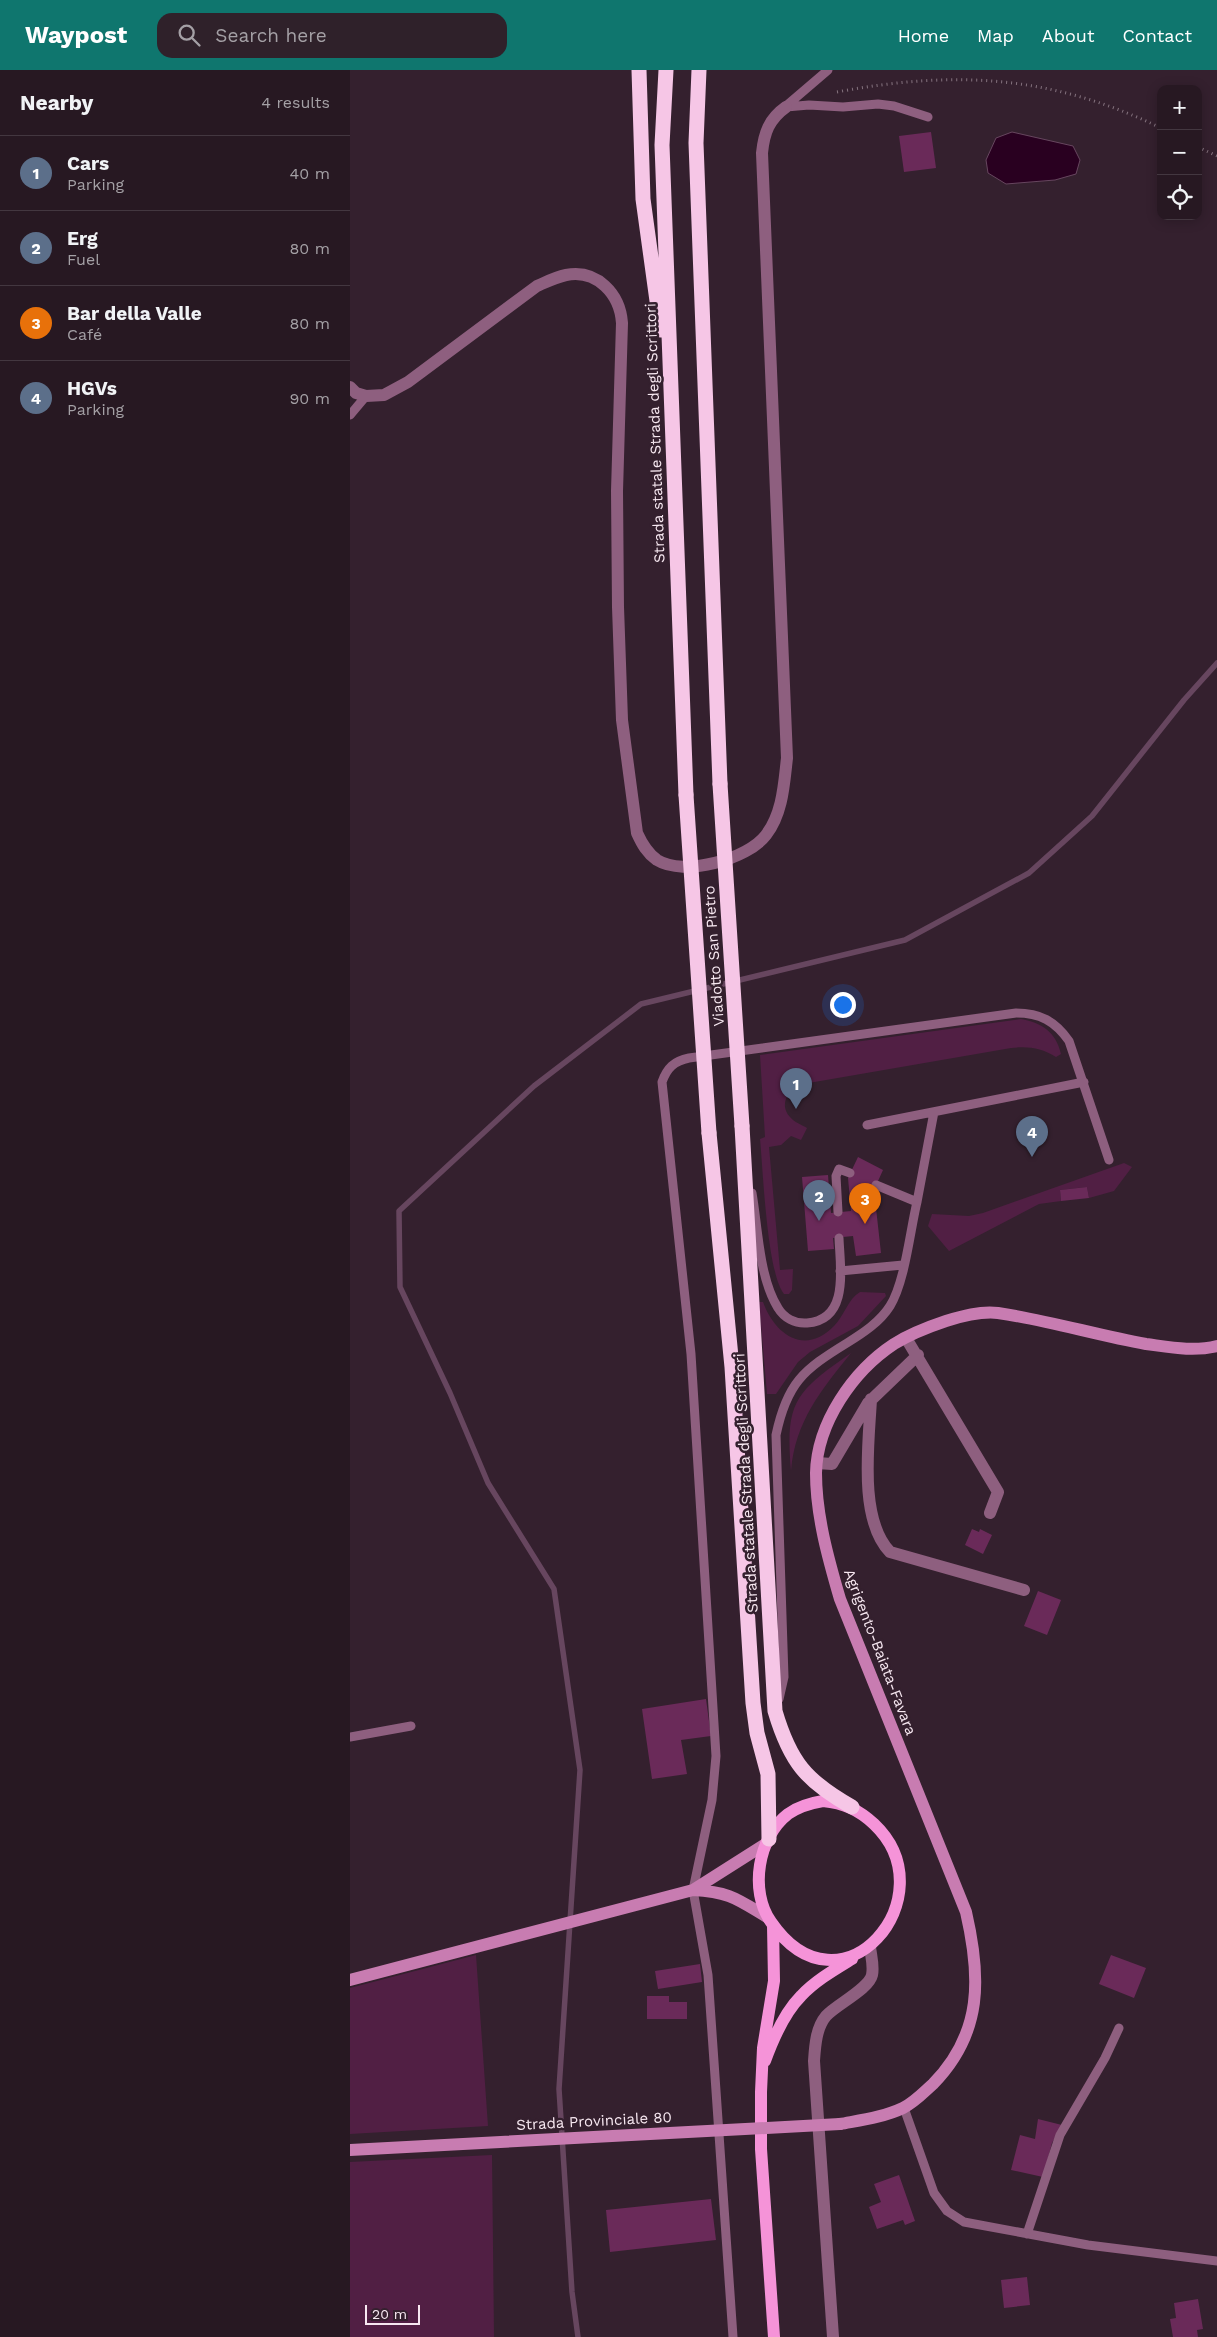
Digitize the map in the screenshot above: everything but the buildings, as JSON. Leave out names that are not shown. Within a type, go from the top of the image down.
[{"type":"highway","points":[[639,70],[643,199],[672,421]]},
{"type":"highway","name":"Strada statale Strada degli Scrittori","points":[[666,70],[662,145],[686,795]]},
{"type":"highway","points":[[699,70],[696,143],[699,194]]},
{"type":"highway","points":[[699,194],[709,70]]},
{"type":"highway","name":"Viadotto San Pietro","points":[[699,194],[720,784],[742,1126]]},
{"type":"highway","name":"Viadotto San Pietro","points":[[686,795],[709,1133]]},
{"type":"highway","name":"Strada statale Strada degli Scrittori","points":[[742,1126],[775,1711],[784,1739],[800,1768],[825,1792],[852,1807]]},
{"type":"highway","name":"Strada statale Strada degli Scrittori","points":[[709,1133],[732,1367],[753,1703],[757,1733],[768,1774],[768,1841]]},
{"type":"main road","points":[[762,2076],[766,2059],[787,2015],[800,1996],[818,1981],[865,1950],[884,1932],[895,1910],[899,1896],[898,1867],[893,1849],[885,1836],[867,1818],[852,1807],[824,1802],[805,1805],[788,1815],[780,1822],[768,1841],[759,1880],[760,1892],[770,1921],[773,1989],[765,2025],[762,2076],[762,2149],[774,2337]]},
{"type":"main road","points":[[770,1921],[795,1947],[813,1956],[842,1959],[865,1950]]},
{"type":"street","points":[[350,387],[356,393],[366,396],[384,395],[408,382],[536,286],[568,274],[593,279],[605,284],[612,292],[621,312],[622,323],[617,491],[622,720],[637,833],[645,849],[658,860],[676,867],[713,863],[737,856],[753,847],[766,835],[776,818],[783,792],[787,758],[762,153],[764,137],[770,122],[774,115],[786,107]]},
{"type":"street","name":"Agrigento-Baiata-Favara","points":[[840,2124],[869,2119],[904,2108],[941,2076],[969,2027],[976,1988],[975,1949],[966,1912],[840,1599],[825,1548],[819,1504],[817,1463],[828,1422],[852,1385],[883,1353],[906,1338],[952,1319],[973,1314],[996,1313],[1117,1339],[1164,1346],[1192,1349],[1217,1346]]},
{"type":"street","points":[[906,1338],[918,1355],[998,1492],[990,1513]]},
{"type":"street","points":[[817,1463],[832,1464],[854,1423],[871,1399],[918,1355]]},
{"type":"street","points":[[871,1399],[868,1466],[871,1508],[878,1535],[883,1544],[890,1552],[1024,1590]]},
{"type":"street","points":[[693,1890],[768,1841]]},
{"type":"street","points":[[350,1980],[584,1917],[693,1890],[717,1891],[734,1897],[770,1921]]},
{"type":"street","points":[[833,2337],[814,2061],[820,2027],[826,2016],[870,1980],[873,1969],[865,1950]]},
{"type":"street","name":"Strada Provinciale 80","points":[[350,2150],[840,2124]]},
{"type":"lane","points":[[786,107],[828,70]]},
{"type":"lane","points":[[786,107],[810,104],[843,107],[878,104],[894,106],[928,117]]},
{"type":"lane","points":[[350,415],[366,396]]},
{"type":"lane","points":[[733,2337],[708,1975],[693,1890],[712,1800],[716,1756],[691,1354],[662,1082],[666,1073],[680,1060],[689,1058],[1016,1013],[1032,1013],[1047,1018],[1060,1028],[1069,1040],[1109,1160]]},
{"type":"lane","points":[[868,1125],[1084,1082]]},
{"type":"lane","points":[[775,1711],[784,1677],[775,1455],[776,1435],[780,1416],[787,1397],[799,1378],[816,1362],[860,1335],[879,1320],[896,1292],[934,1112]]},
{"type":"lane","points":[[742,1126],[763,1264],[778,1308],[783,1316],[800,1324],[810,1323],[824,1317],[837,1301],[841,1288],[839,1238]]},
{"type":"lane","points":[[838,1212],[836,1176],[839,1169],[850,1173]]},
{"type":"lane","points":[[876,1185],[916,1202]]},
{"type":"lane","points":[[840,1271],[903,1265]]},
{"type":"lane","points":[[350,1738],[411,1726]]},
{"type":"lane","points":[[1027,2234],[1060,2135],[1105,2058],[1120,2028]]},
{"type":"lane","points":[[904,2108],[934,2193],[947,2212],[964,2222],[1088,2245],[1217,2261]]},
{"type":"path","points":[[832,94],[896,78]]},
{"type":"path","points":[[1010,78],[1076,94],[1157,126]]},
{"type":"path","points":[[1202,149],[1217,156]]},
{"type":"shaded area","points":[[1012,132],[1073,146],[1080,160],[1076,174],[1055,180],[1006,184],[988,173],[986,160],[996,138]]},
{"type":"shaded area","points":[[1021,1019],[1042,1026],[1052,1034],[1061,1054],[1056,1057],[1035,1048],[1011,1048],[803,1084],[793,1089],[787,1097],[785,1107],[790,1117],[807,1128],[801,1140],[791,1136],[781,1145],[769,1147],[780,1270],[793,1269],[792,1290],[789,1294],[784,1294],[778,1283],[773,1265],[767,1220],[760,1139],[765,1137],[760,1055]]},
{"type":"shaded area","points":[[1124,1163],[1132,1167],[1114,1191],[1089,1198],[1087,1187],[1060,1190],[1061,1201],[1039,1204],[949,1251],[928,1226],[932,1214],[969,1216],[983,1213]]},
{"type":"shaded area","points":[[860,1292],[885,1293],[886,1296],[858,1326],[810,1352],[798,1362],[776,1394],[767,1394],[759,1302],[763,1302],[768,1314],[783,1332],[792,1338],[812,1340],[823,1335],[834,1326],[852,1299]]},
{"type":"shaded area","points":[[851,1353],[811,1407],[793,1453],[791,1471],[790,1429],[798,1401],[817,1378]]},
{"type":"shaded area","points":[[476,1955],[488,2126],[350,2134],[350,1988]]},
{"type":"shaded area","points":[[492,2155],[494,2337],[350,2337],[350,2162]]},
{"type":"waterway","points":[[578,2337],[572,2292],[559,2089],[580,1770],[554,1589],[488,1483],[450,1393],[400,1287],[399,1211],[534,1086],[641,1004],[905,940],[1029,873],[1092,816],[1184,700],[1217,663]]},
{"type":"place","name":"Cars","points":[[796,1109]]},
{"type":"place","name":"HGVs","points":[[1032,1157]]},
{"type":"place","name":"Erg","points":[[819,1221]]},
{"type":"place","name":"Bar della Valle","points":[[865,1224]]}]
